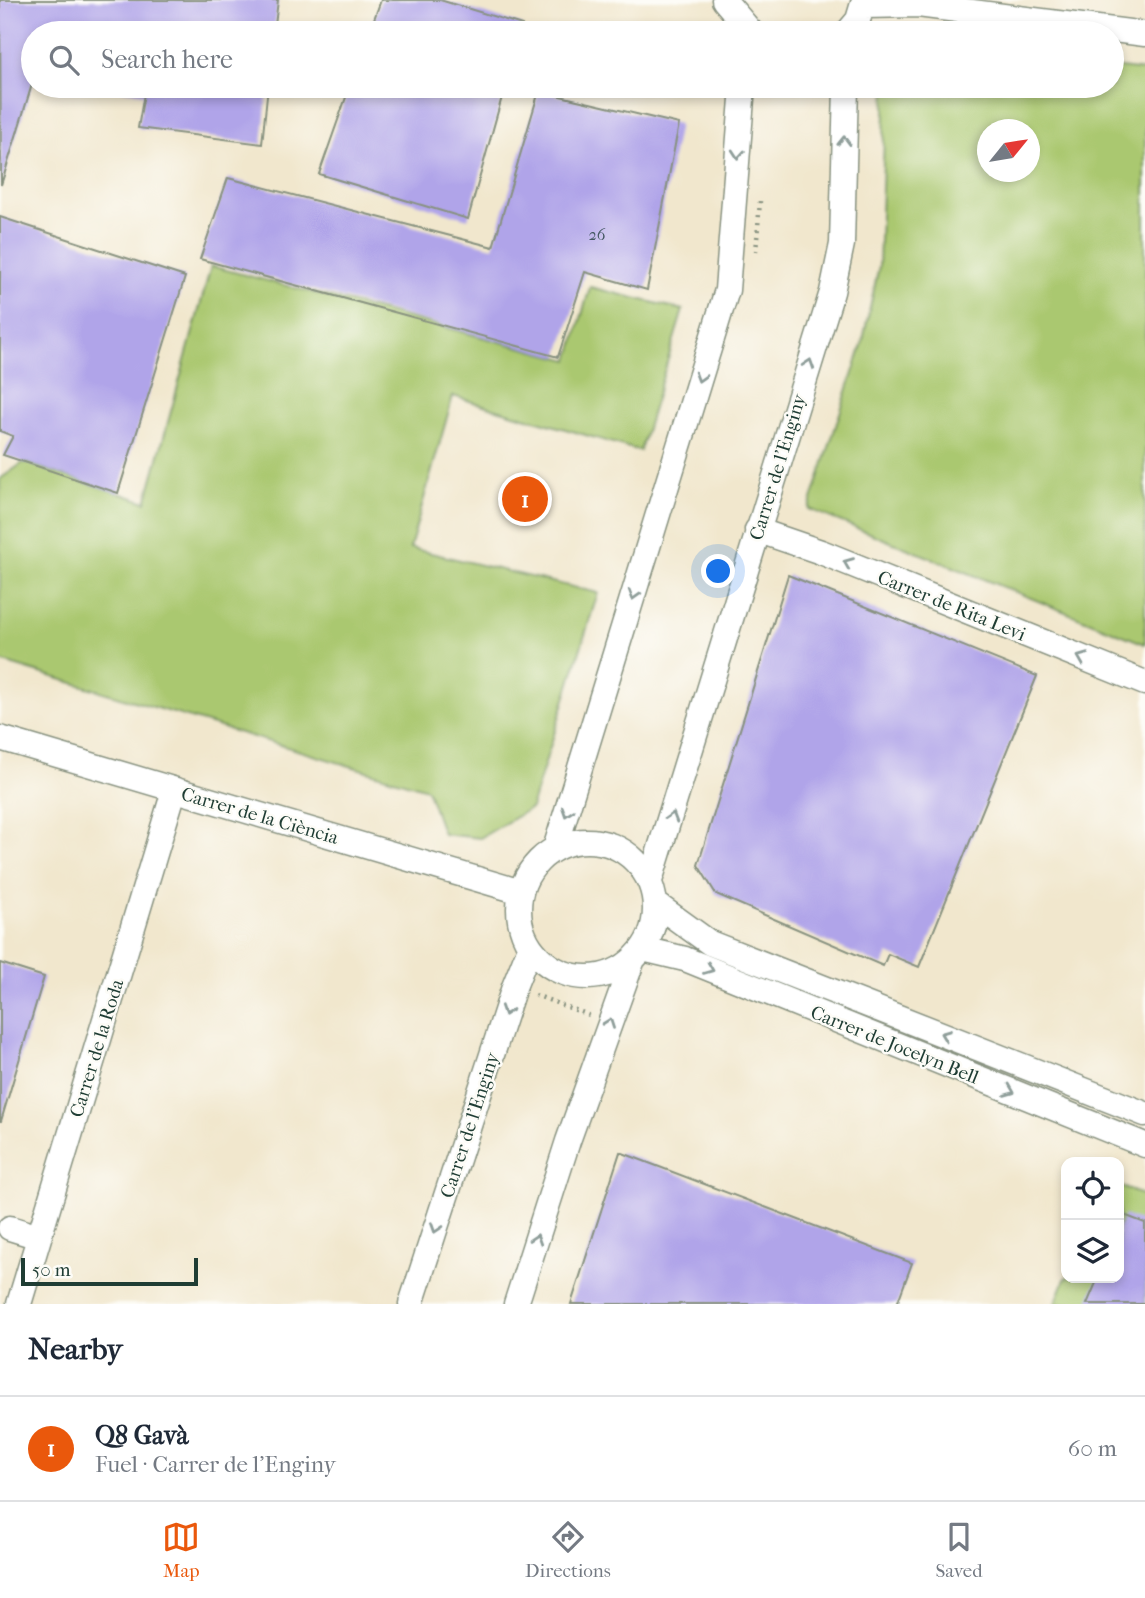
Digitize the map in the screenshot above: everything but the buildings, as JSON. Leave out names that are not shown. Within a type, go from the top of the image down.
[{"type":"street","points":[[723,0],[739,21]]},
{"type":"street","points":[[854,21],[864,3],[918,5],[1043,21]]},
{"type":"street","points":[[1124,31],[1145,34]]},
{"type":"street","points":[[555,849],[727,290],[742,98]]},
{"type":"street","name":"Carrer de l'Enginy","points":[[653,893],[671,821],[757,530],[832,292],[842,244],[846,98]]},
{"type":"street","name":"Carrer de Rita Levi","points":[[757,530],[821,552],[1145,683]]},
{"type":"street","name":"Carrer de la Ciència","points":[[0,738],[520,892]]},
{"type":"street","name":"Carrer de la Roda","points":[[19,1304],[174,791]]},
{"type":"street","points":[[516,1304],[609,1023],[653,928],[653,893],[628,854],[607,843],[583,840],[555,849],[536,863],[520,892],[519,910],[523,934],[530,947],[546,965],[573,976],[597,978],[612,974],[638,956]]},
{"type":"street","name":"Carrer de Jocelyn Bell","points":[[653,893],[710,943],[1145,1114]]},
{"type":"street","name":"Carrer de l'Enginy","points":[[411,1304],[514,987],[530,947]]},
{"type":"street","name":"Carrer de Jocelyn Bell","points":[[638,956],[685,959],[1145,1145]]},
{"type":"street","points":[[10,1228],[39,1237]]},
{"type":"path","points":[[514,987],[609,1023]]},
{"type":"green space","points":[[1124,68],[1145,71],[1145,644],[809,509],[862,345],[879,266],[886,98],[1124,98]]},
{"type":"green space","points":[[211,266],[569,360],[590,287],[683,310],[640,451],[453,396],[410,548],[598,593],[531,808],[480,838],[443,834],[427,789],[0,661],[0,479],[24,462],[146,502]]},
{"type":"green space","points":[[1124,1188],[1145,1196],[1145,1304],[1055,1304],[1064,1283],[1124,1283]]},
{"type":"place","name":"Q8 Gavà","points":[[525,499]]}]
